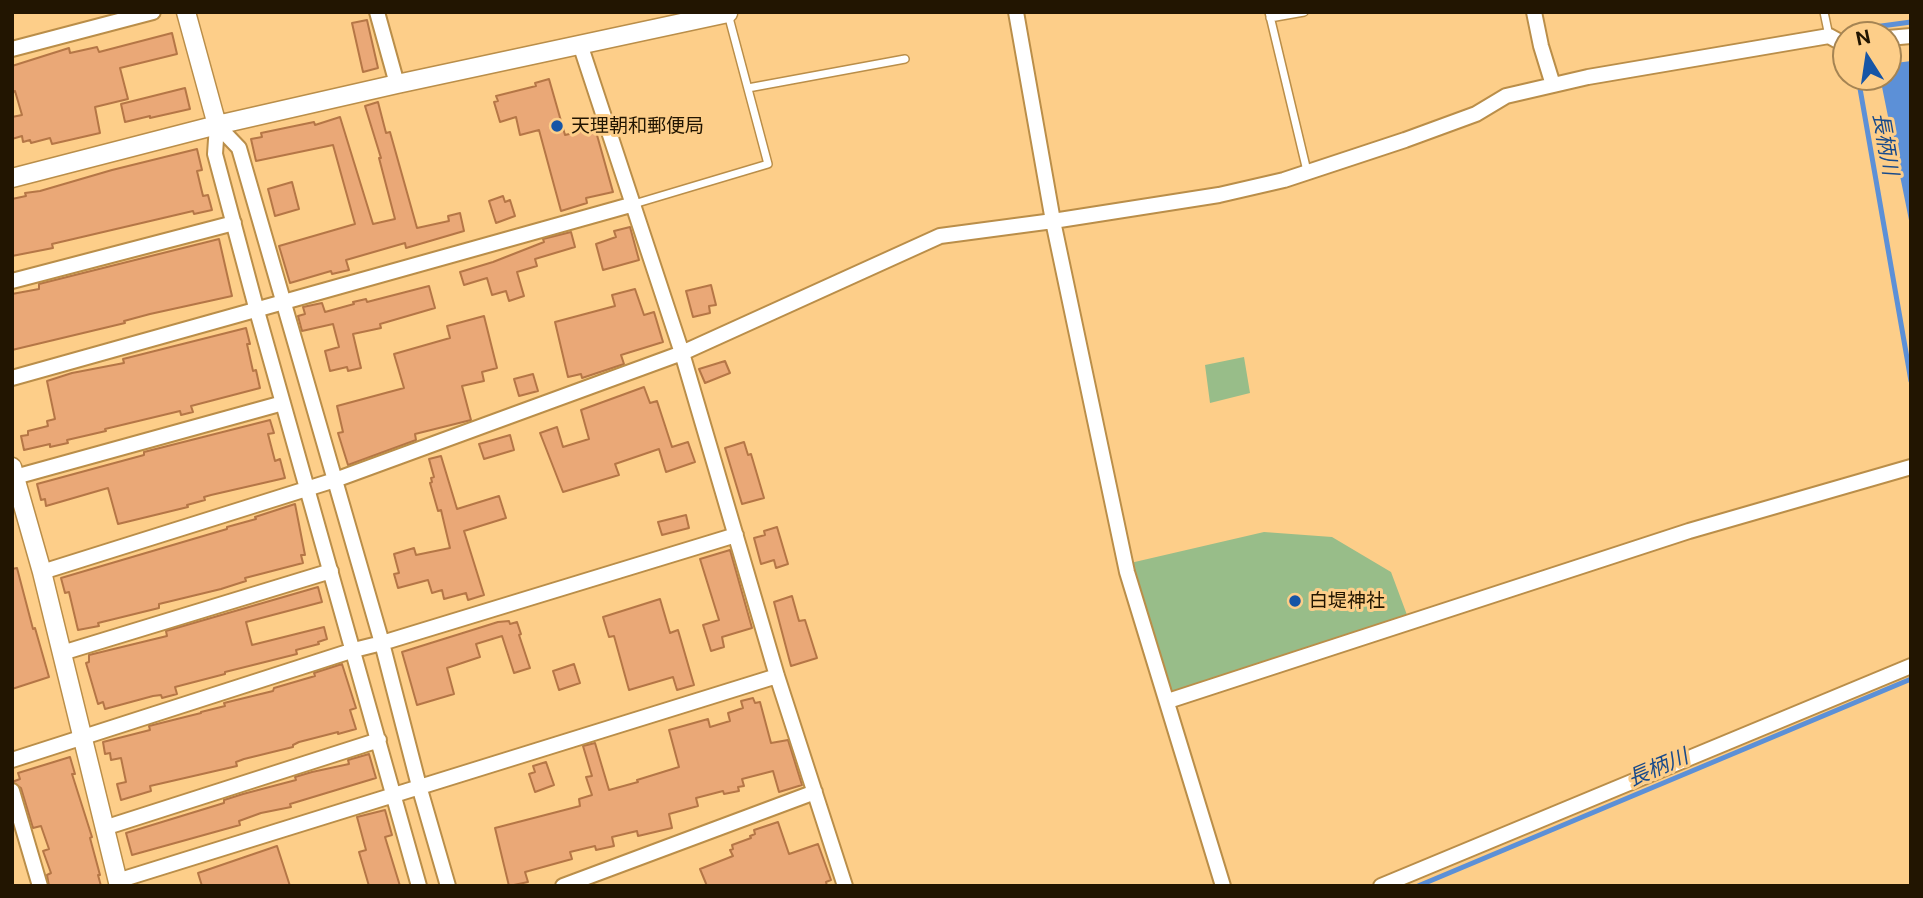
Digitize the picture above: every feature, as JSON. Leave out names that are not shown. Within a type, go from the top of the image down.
[{"type":"street","points":[[12,49],[153,12]]},
{"type":"street","points":[[186,12],[217,125],[215,154],[419,886]]},
{"type":"street","points":[[377,12],[397,84]]},
{"type":"street","points":[[1016,12],[1053,221],[1128,572],[1223,886]]},
{"type":"street","points":[[1534,12],[1553,85]]},
{"type":"street","points":[[12,178],[217,125],[705,15],[730,13]]},
{"type":"street","points":[[42,572],[335,480],[682,354],[940,236],[1219,195],[1284,180],[1452,123],[1476,114],[1506,96],[1553,85],[1832,37]]},
{"type":"street","points":[[580,44],[682,354],[777,676],[845,886]]},
{"type":"street","points":[[217,125],[239,148],[449,886]]},
{"type":"street","points":[[12,378],[634,204]]},
{"type":"street","points":[[12,281],[234,223]]},
{"type":"street","points":[[283,403],[14,472],[42,572],[118,884],[419,786],[777,676]]},
{"type":"street","points":[[1168,701],[1689,531],[1911,467]]},
{"type":"street","points":[[12,760],[354,650],[736,535]]},
{"type":"street","points":[[62,653],[331,571]]},
{"type":"street","points":[[1381,886],[1911,667]]},
{"type":"street","points":[[104,828],[379,740]]},
{"type":"street","points":[[12,791],[40,886]]},
{"type":"street","points":[[563,886],[815,792]]},
{"type":"lane","points":[[1304,12],[1269,15],[1307,171]]},
{"type":"lane","points":[[1824,12],[1829,36]]},
{"type":"lane","points":[[634,204],[768,164],[730,13]]},
{"type":"lane","points":[[748,88],[905,59]]},
{"type":"green space","points":[[1244,357],[1250,393],[1210,403],[1205,365]]},
{"type":"green space","points":[[1264,532],[1332,537],[1391,572],[1410,623],[1168,701],[1126,564]]},
{"type":"water","points":[[1911,61],[1911,230],[1883,91],[1902,91],[1902,62]]},
{"type":"building","points":[[367,20],[378,68],[363,72],[352,23]]},
{"type":"building","points":[[172,33],[177,54],[120,68],[128,99],[95,107],[100,133],[52,144],[50,138],[31,143],[30,140],[23,142],[22,136],[12,139],[12,117],[22,115],[15,91],[12,92],[12,66],[69,48],[70,53],[97,47],[99,52]]},
{"type":"building","points":[[549,79],[565,135],[595,128],[613,192],[586,198],[587,203],[561,211],[539,130],[520,135],[516,117],[500,122],[494,102],[498,101],[496,96],[536,86],[535,83]]},
{"type":"building","points":[[185,88],[190,109],[125,122],[121,104]]},
{"type":"building","points":[[378,102],[386,133],[390,132],[417,228],[449,221],[448,216],[460,213],[464,231],[406,248],[405,243],[346,260],[349,270],[332,274],[331,271],[290,283],[279,246],[355,224],[333,145],[256,161],[251,139],[262,137],[261,133],[314,122],[315,125],[340,117],[373,224],[395,219],[381,158],[365,106]]},
{"type":"building","points":[[197,149],[202,170],[197,171],[203,196],[208,195],[212,210],[194,214],[193,211],[52,244],[53,248],[12,256],[12,199],[26,196],[25,193]]},
{"type":"building","points":[[292,182],[299,209],[275,216],[268,189]]},
{"type":"building","points":[[503,196],[505,202],[510,200],[515,216],[496,223],[489,201]]},
{"type":"building","points":[[630,227],[639,260],[603,270],[596,244],[616,237],[614,231]]},
{"type":"building","points":[[571,232],[575,247],[535,259],[537,266],[517,272],[524,296],[509,301],[506,291],[492,295],[487,278],[464,285],[460,272],[544,242],[543,239]]},
{"type":"building","points":[[219,239],[232,296],[12,350],[12,294],[39,289],[39,284]]},
{"type":"building","points":[[711,285],[716,305],[709,306],[710,313],[693,317],[686,291]]},
{"type":"building","points":[[429,286],[435,308],[380,324],[381,328],[353,334],[361,368],[348,371],[347,367],[330,371],[325,351],[339,347],[333,324],[302,331],[298,316],[305,314],[303,307],[322,303],[325,312],[354,304],[353,302],[366,299],[367,302]]},
{"type":"building","points":[[635,289],[644,315],[654,312],[663,342],[621,355],[624,364],[582,378],[581,374],[568,377],[555,322],[615,306],[612,295]]},
{"type":"building","points":[[484,316],[497,368],[482,372],[484,381],[462,386],[471,420],[415,434],[416,440],[348,465],[338,433],[343,432],[337,406],[404,388],[394,354],[450,338],[447,326]]},
{"type":"building","points":[[246,328],[253,371],[256,370],[260,388],[191,406],[193,412],[181,415],[180,411],[105,429],[106,431],[67,440],[68,443],[24,450],[21,436],[28,435],[28,431],[48,426],[47,421],[55,419],[47,381],[124,363],[123,359]]},
{"type":"building","points":[[725,361],[730,373],[705,383],[699,369]]},
{"type":"building","points":[[533,374],[538,391],[519,396],[514,379]]},
{"type":"building","points":[[644,387],[650,403],[657,401],[672,447],[688,442],[695,462],[666,472],[659,449],[615,464],[619,475],[563,492],[540,433],[557,427],[563,447],[589,439],[581,410]]},
{"type":"building","points":[[270,420],[274,433],[268,434],[275,461],[280,459],[285,478],[211,495],[204,497],[205,500],[187,505],[188,507],[118,524],[108,488],[46,506],[45,499],[41,500],[37,484],[144,455],[144,452]]},
{"type":"building","points":[[510,435],[514,450],[484,459],[479,444]]},
{"type":"building","points":[[744,442],[748,455],[751,454],[764,498],[742,504],[725,448]]},
{"type":"building","points":[[441,456],[457,509],[499,496],[506,518],[464,531],[484,595],[468,600],[466,593],[444,599],[442,590],[432,593],[428,580],[398,588],[394,574],[399,573],[394,554],[414,548],[416,555],[450,548],[441,510],[438,511],[430,483],[434,477],[429,459]]},
{"type":"building","points":[[295,504],[305,555],[301,555],[303,563],[245,578],[246,581],[221,589],[159,604],[159,608],[78,630],[69,592],[65,593],[61,578],[227,529]]},
{"type":"building","points":[[686,515],[689,528],[662,535],[658,522]]},
{"type":"building","points":[[777,527],[788,564],[776,568],[774,560],[761,564],[754,538]]},
{"type":"building","points":[[730,550],[752,628],[722,637],[724,647],[711,651],[703,625],[719,620],[700,559]]},
{"type":"building","points":[[17,568],[49,677],[12,689],[12,569]]},
{"type":"building","points":[[318,587],[322,602],[246,622],[252,645],[324,627],[327,639],[318,642],[319,644],[296,650],[297,654],[175,687],[177,694],[162,698],[161,695],[153,696],[105,709],[103,702],[98,704],[86,663],[89,662],[89,655],[167,636],[166,631]]},
{"type":"building","points":[[792,596],[799,621],[805,620],[817,658],[791,666],[774,602]]},
{"type":"building","points":[[660,599],[670,633],[678,630],[694,685],[677,690],[673,677],[629,690],[614,636],[609,637],[603,617]]},
{"type":"building","points":[[509,621],[510,624],[517,622],[530,668],[514,673],[502,636],[476,644],[480,657],[447,668],[454,694],[417,705],[402,652],[498,622]]},
{"type":"building","points":[[342,664],[356,708],[350,710],[356,729],[299,742],[293,747],[244,759],[236,762],[237,766],[150,786],[151,791],[121,800],[117,784],[126,782],[121,758],[111,760],[110,753],[105,754],[103,742],[150,730],[149,726],[225,706],[224,703],[273,691],[274,688],[315,676],[314,673]]},
{"type":"building","points":[[574,664],[580,683],[559,690],[553,671]]},
{"type":"building","points":[[753,698],[755,703],[760,702],[771,743],[788,740],[802,785],[779,792],[773,771],[742,779],[744,786],[738,787],[739,791],[724,794],[723,791],[696,798],[698,806],[669,814],[672,828],[638,836],[637,831],[612,837],[614,846],[596,850],[595,846],[570,852],[572,859],[525,872],[528,882],[509,886],[495,828],[580,806],[579,799],[592,795],[586,777],[592,776],[583,746],[595,743],[609,790],[638,782],[637,780],[679,767],[669,730],[708,719],[710,727],[730,721],[728,713],[743,708],[741,701]]},
{"type":"building","points":[[369,754],[376,778],[290,804],[291,807],[261,813],[239,821],[240,825],[132,855],[126,833],[224,803],[224,800],[243,794],[296,780],[295,777],[349,764],[348,760]]},
{"type":"building","points":[[70,757],[75,774],[72,774],[92,837],[90,838],[101,886],[49,886],[47,875],[51,873],[43,851],[49,849],[41,826],[33,828],[21,788],[12,782],[20,779],[18,773]]},
{"type":"building","points":[[546,762],[554,785],[535,792],[529,774],[535,772],[533,766]]},
{"type":"building","points":[[385,810],[392,835],[385,837],[400,886],[369,886],[359,852],[366,850],[357,817]]},
{"type":"building","points":[[778,822],[789,854],[818,844],[831,880],[826,882],[827,886],[707,886],[700,869],[733,856],[730,850],[733,849],[732,845],[751,838],[750,836],[755,834],[754,830]]},
{"type":"building","points":[[277,846],[290,886],[202,886],[198,873]]},
{"type":"waterway","name":"長柄川","points":[[1902,23],[1911,22]]},
{"type":"waterway","name":"長柄川","points":[[1860,91],[1911,381]]},
{"type":"waterway","name":"長柄川","points":[[1418,886],[1911,679]]},
{"type":"place","name":"天理朝和郵便局","points":[[557,126]]},
{"type":"place","name":"白堤神社","points":[[1295,601]]}]
